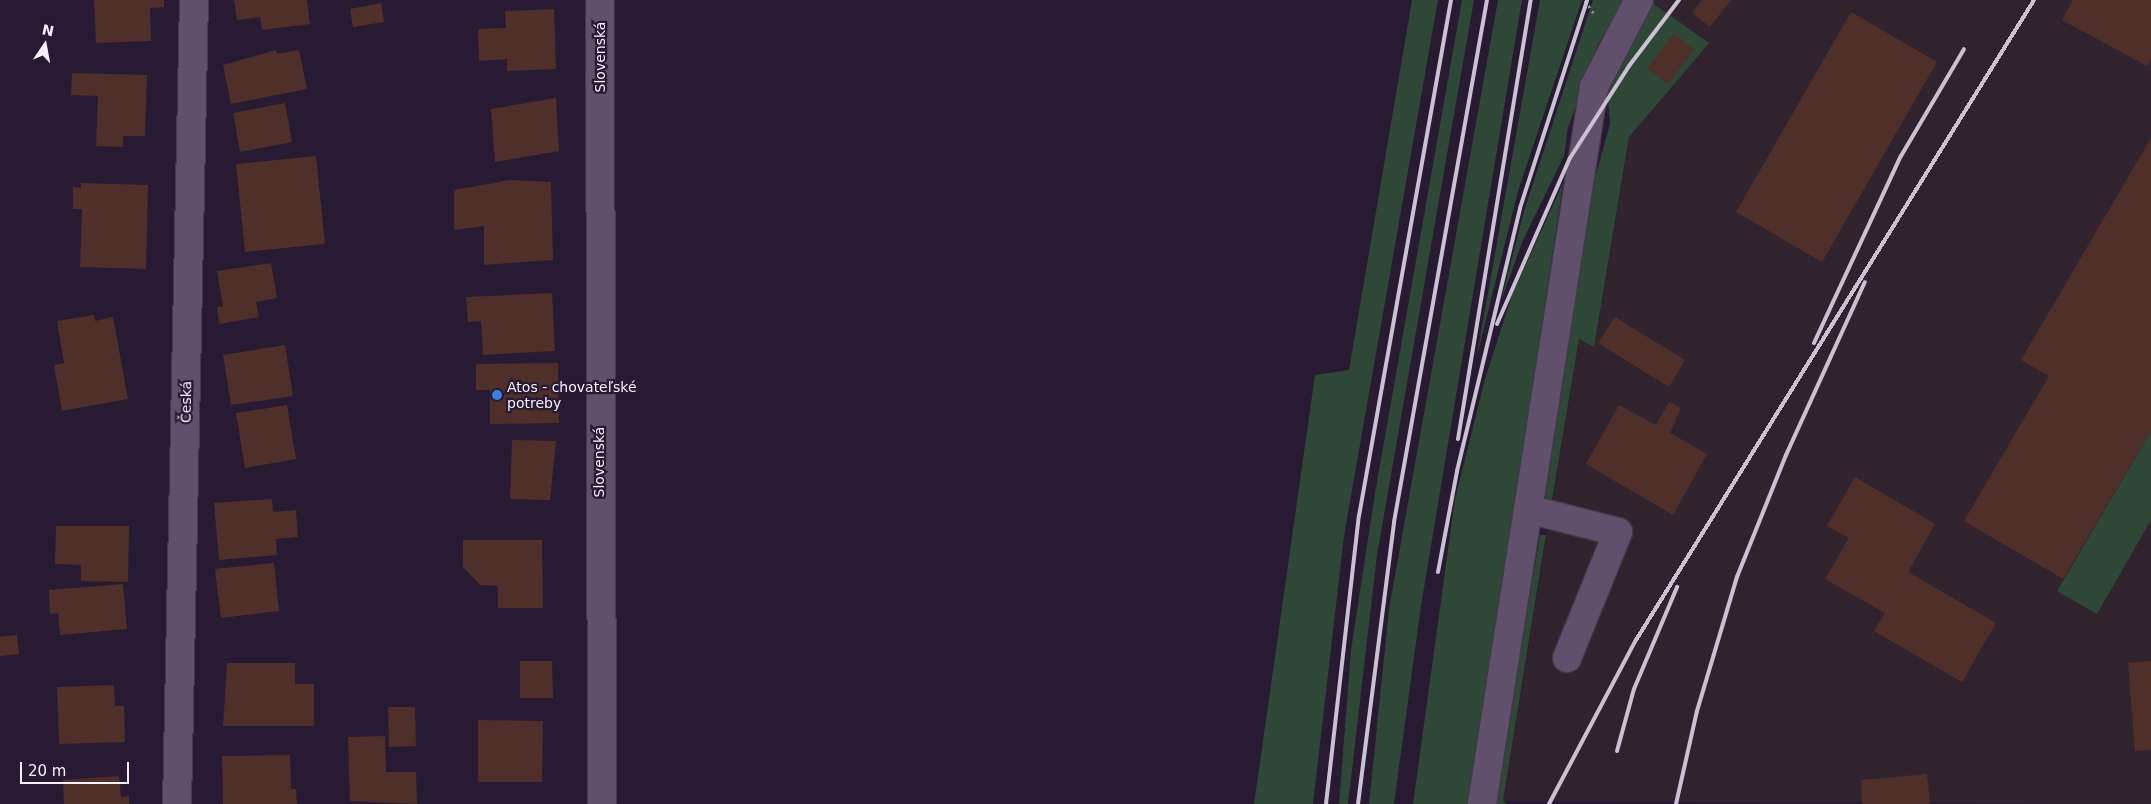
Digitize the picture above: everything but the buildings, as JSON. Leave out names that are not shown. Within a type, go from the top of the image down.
[{"type":"street","name":"Česká","points":[[177,804],[194,0]]},
{"type":"street","name":"Slovenská","points":[[600,0],[602,804]]},
{"type":"street","points":[[1482,804],[1594,87],[1639,0]]},
{"type":"street","points":[[1528,509],[1618,532],[1567,658]]},
{"type":"path","points":[[1585,0],[1599,20]]},
{"type":"shaded area","points":[[1647,0],[2151,0],[2151,804],[1503,801],[1579,339],[1594,346],[1629,137],[1708,43]]},
{"type":"green space","points":[[1412,0],[1438,0],[1344,536],[1313,804],[1254,804],[1315,375],[1349,370]]},
{"type":"green space","points":[[1462,0],[1474,0],[1377,555],[1348,804],[1339,804],[1351,650],[1375,493]]},
{"type":"green space","points":[[1498,0],[1522,0],[1421,606],[1394,804],[1369,804],[1389,609]]},
{"type":"green space","points":[[1540,0],[1582,0],[1518,191],[1476,360]]},
{"type":"green space","points":[[1593,0],[1625,0],[1598,44],[1568,128],[1564,156],[1523,240],[1500,304],[1524,211]]},
{"type":"green space","points":[[1648,0],[1709,43],[1629,137],[1594,347],[1579,339],[1552,500],[1546,498],[1546,489],[1589,199],[1610,124],[1607,88]]},
{"type":"green space","points":[[1563,183],[1469,804],[1413,804],[1455,499],[1485,379],[1512,295]]},
{"type":"green space","points":[[2151,431],[2151,520],[2097,614],[2057,591]]},
{"type":"green space","points":[[1540,535],[1546,535],[1503,801],[1507,804],[1495,804]]},
{"type":"railway","points":[[1326,804],[1359,516],[1451,0]]},
{"type":"railway","points":[[1358,804],[1394,522],[1487,0]]},
{"type":"railway","points":[[1458,439],[1531,0]]},
{"type":"railway","points":[[1438,572],[1457,471],[1520,208],[1587,0]]},
{"type":"railway","points":[[1497,324],[1570,158],[1629,66],[1679,0]]},
{"type":"railway","points":[[1549,804],[1636,640],[2034,0]]},
{"type":"railway","points":[[1814,343],[1901,156],[1964,49]]},
{"type":"railway","points":[[1676,804],[1697,711],[1737,577],[1786,455],[1865,282]]},
{"type":"railway","points":[[1617,751],[1634,689],[1677,587]]},
{"type":"place","name":"Atos - chovateľské potreby","points":[[497,395]]}]
